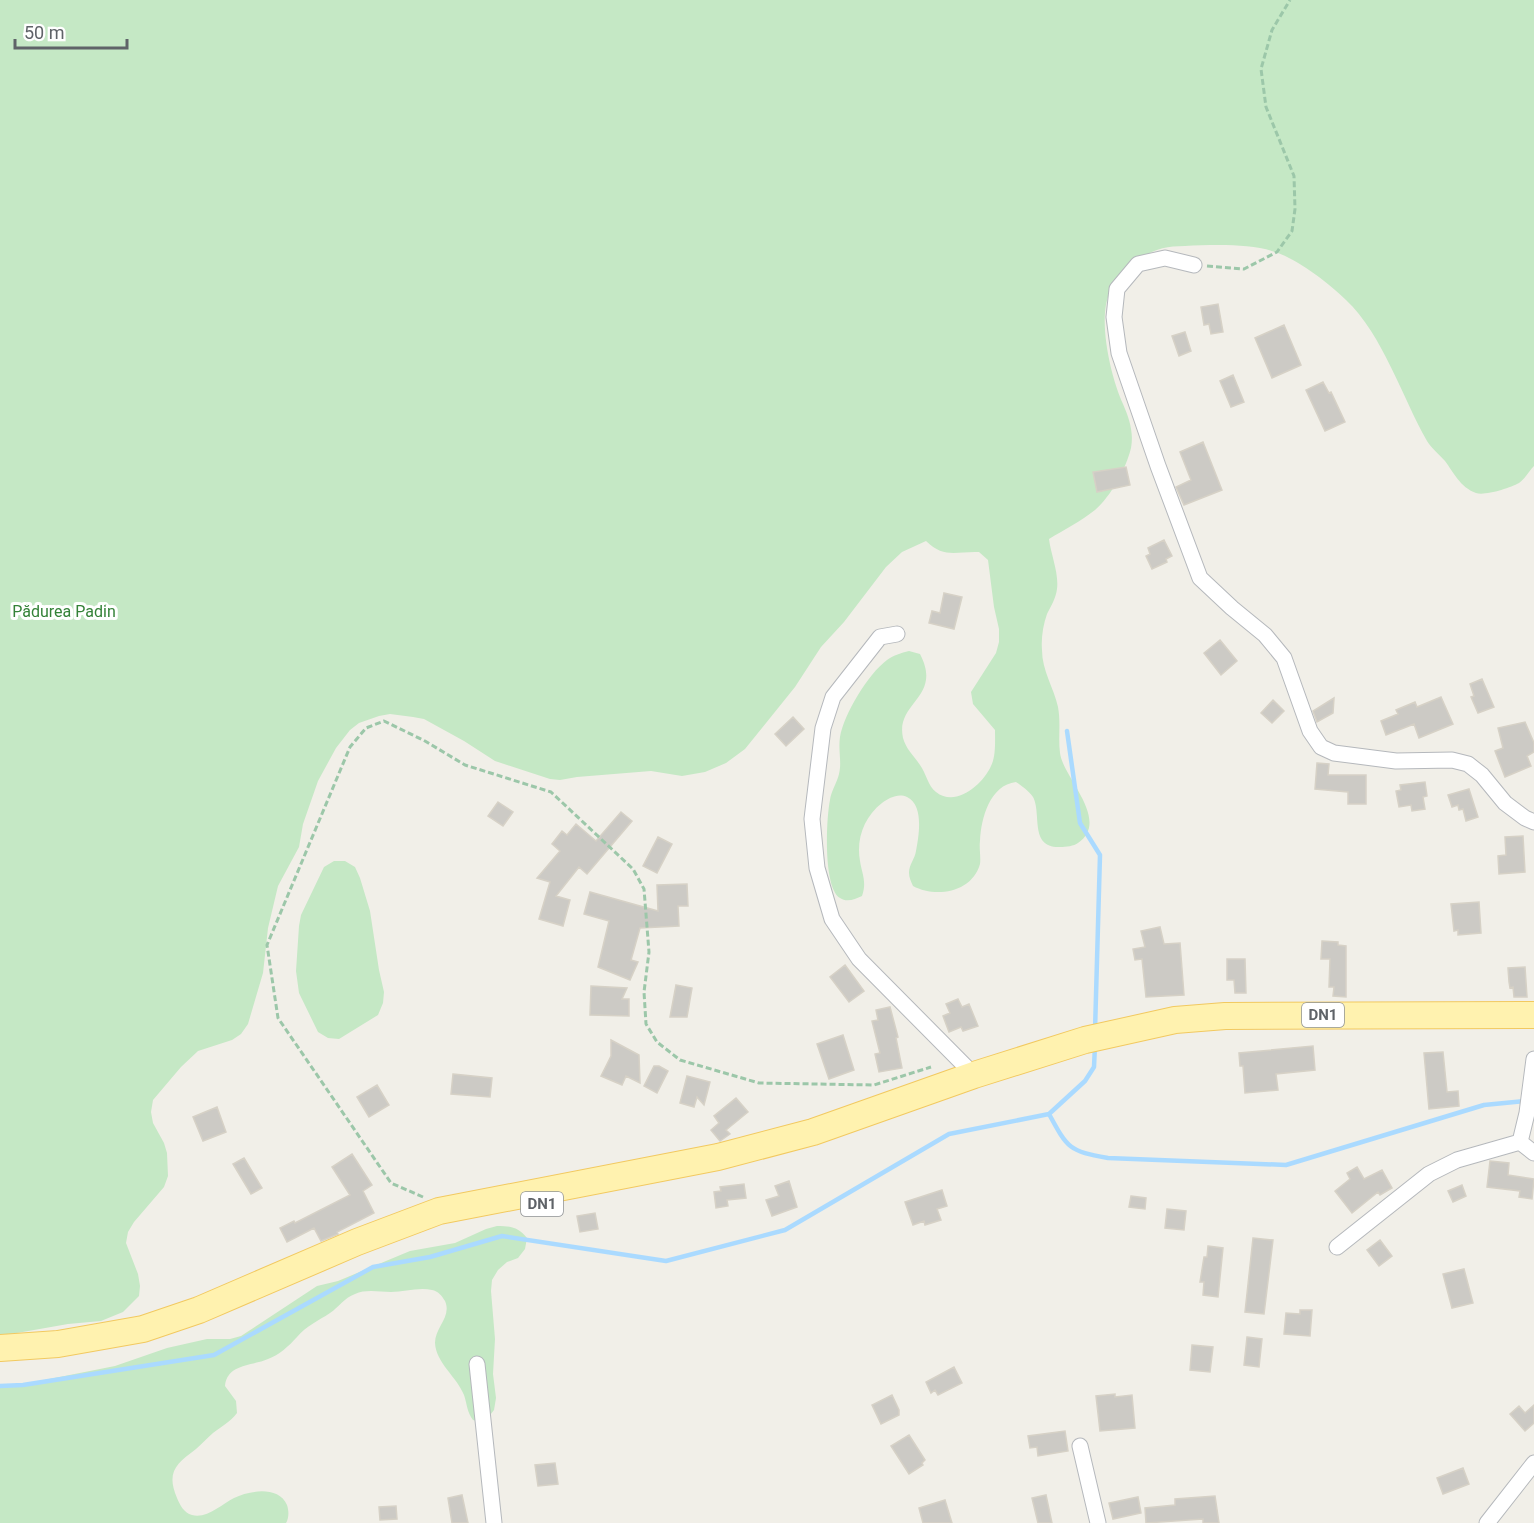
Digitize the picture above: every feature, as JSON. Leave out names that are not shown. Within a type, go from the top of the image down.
[{"type":"main road","name":"DN1","points":[[0,1348],[58,1344],[143,1329],[199,1310],[357,1242],[439,1211],[718,1157],[779,1142],[813,1132],[966,1067],[1087,1047],[1175,1020],[1225,1016],[1534,1015]]},
{"type":"main road","name":"DN1","points":[[1116,1039],[1227,1029],[1534,1028]]},
{"type":"main road","name":"DN1","points":[[0,1362],[61,1358],[147,1342],[207,1322],[362,1255],[443,1224],[754,1162],[817,1145],[1012,1077],[1087,1047]]},
{"type":"street","points":[[1194,265],[1166,258],[1138,264],[1117,289],[1114,317],[1119,354],[1200,578],[1232,608],[1266,634],[1284,658],[1310,731],[1321,747],[1334,753],[1376,759],[1452,760],[1468,764],[1482,775],[1505,802],[1525,818],[1534,822]]},
{"type":"street","points":[[897,634],[880,637],[833,697],[823,728],[812,819],[817,868],[831,919],[859,959],[966,1067]]},
{"type":"street","points":[[1520,1142],[1527,1113],[1534,1059]]},
{"type":"street","points":[[1520,1142],[1534,1153]]},
{"type":"street","points":[[1337,1247],[1429,1174],[1457,1160],[1520,1142]]},
{"type":"street","points":[[477,1364],[494,1523]]},
{"type":"street","points":[[1080,1446],[1098,1523]]},
{"type":"street","points":[[1487,1523],[1534,1463]]},
{"type":"path","points":[[1194,265],[1244,269],[1277,252],[1292,231],[1296,209],[1294,176],[1266,107],[1262,69],[1272,30],[1290,0]]},
{"type":"path","points":[[439,1211],[434,1204],[417,1194],[391,1183],[278,1018],[267,945],[350,747],[366,728],[384,722],[425,741],[465,765],[551,792],[633,869],[644,889],[649,952],[644,992],[646,1024],[657,1042],[680,1060],[759,1083],[874,1085],[966,1067]]},
{"type":"green space","name":"Pădurea Padin","points":[[0,0],[1534,0],[1534,466],[1519,483],[1504,489],[1480,494],[1466,487],[1427,441],[1381,348],[1359,314],[1330,286],[1294,260],[1265,249],[1230,245],[1175,246],[1152,252],[1132,266],[1111,290],[1105,315],[1110,363],[1131,431],[1132,442],[1126,465],[1107,497],[1095,510],[1049,539],[1056,570],[1057,589],[1043,627],[1043,658],[1058,707],[1060,753],[1088,811],[1090,823],[1087,834],[1078,843],[1060,847],[1050,846],[1044,842],[1038,829],[1033,797],[1016,782],[1007,784],[993,796],[985,813],[981,832],[980,864],[976,874],[961,887],[952,890],[932,892],[922,890],[913,886],[909,873],[917,844],[918,813],[912,801],[904,796],[897,796],[882,803],[870,815],[860,837],[859,853],[864,882],[862,896],[845,900],[835,892],[828,868],[827,837],[831,797],[840,769],[839,747],[842,728],[858,695],[872,675],[887,660],[909,651],[920,654],[926,669],[923,690],[902,726],[906,746],[936,792],[952,797],[968,792],[982,780],[993,762],[995,730],[973,704],[971,692],[996,653],[999,642],[988,560],[979,552],[945,552],[926,541],[902,552],[886,567],[844,622],[821,647],[795,687],[745,749],[726,763],[705,772],[682,776],[651,771],[550,779],[495,761],[424,719],[390,714],[359,723],[350,730],[336,748],[318,781],[303,824],[299,847],[278,886],[268,928],[263,973],[248,1024],[241,1034],[232,1040],[198,1051],[153,1100],[151,1112],[153,1123],[167,1153],[168,1176],[164,1187],[128,1232],[126,1243],[138,1274],[139,1296],[123,1312],[101,1321],[68,1324],[0,1336]]},
{"type":"green space","points":[[334,861],[345,861],[355,867],[360,878],[370,911],[384,992],[383,1003],[378,1015],[339,1039],[328,1038],[318,1032],[299,993],[296,971],[301,915],[324,867]]},
{"type":"green space","points":[[497,1226],[514,1228],[527,1238],[525,1249],[518,1258],[507,1262],[492,1280],[495,1339],[493,1374],[496,1398],[494,1410],[487,1419],[480,1422],[473,1420],[461,1388],[436,1350],[436,1337],[447,1307],[440,1294],[422,1289],[359,1292],[308,1327],[276,1355],[230,1373],[225,1386],[236,1401],[237,1413],[183,1459],[173,1475],[177,1498],[189,1514],[203,1515],[241,1495],[264,1491],[283,1499],[288,1510],[286,1523],[0,1523],[0,1387],[115,1366],[167,1348],[207,1339],[230,1339],[241,1336],[317,1286],[338,1281],[410,1251],[455,1243]]},
{"type":"building","points":[[1218,304],[1223,332],[1211,334],[1209,324],[1204,325],[1201,307]]},
{"type":"building","points":[[1284,325],[1301,365],[1272,378],[1255,338]]},
{"type":"building","points":[[1185,332],[1191,351],[1179,356],[1172,336]]},
{"type":"building","points":[[1233,375],[1244,402],[1231,407],[1220,381]]},
{"type":"building","points":[[1323,382],[1329,393],[1331,392],[1345,422],[1325,431],[1306,390]]},
{"type":"building","points":[[1203,442],[1222,490],[1184,505],[1176,487],[1191,480],[1180,452]]},
{"type":"building","points":[[1126,467],[1130,485],[1097,492],[1093,472]]},
{"type":"building","points":[[1164,540],[1172,556],[1166,559],[1167,562],[1152,569],[1146,556],[1150,554],[1148,548]]},
{"type":"building","points":[[944,593],[962,597],[954,629],[929,623],[932,611],[940,613]]},
{"type":"building","points":[[1220,640],[1237,661],[1221,675],[1204,653]]},
{"type":"building","points":[[1482,679],[1494,707],[1478,713],[1471,697],[1474,696],[1470,684]]},
{"type":"building","points":[[1441,697],[1453,724],[1419,738],[1414,724],[1386,735],[1381,721],[1398,714],[1396,710],[1415,702],[1417,707]]},
{"type":"building","points":[[1334,698],[1333,713],[1317,722],[1313,711]]},
{"type":"building","points":[[1273,700],[1284,711],[1272,723],[1261,713]]},
{"type":"building","points":[[793,717],[804,729],[786,746],[775,734]]},
{"type":"building","points":[[1525,722],[1534,743],[1534,752],[1527,756],[1531,766],[1505,777],[1495,751],[1503,748],[1498,728]]},
{"type":"building","points":[[1317,763],[1329,764],[1328,775],[1366,775],[1366,804],[1348,804],[1348,792],[1315,789]]},
{"type":"building","points":[[1425,782],[1427,796],[1423,797],[1425,809],[1412,811],[1411,805],[1399,807],[1396,791],[1401,790],[1400,785]]},
{"type":"building","points":[[1469,789],[1478,817],[1466,821],[1463,809],[1459,810],[1458,805],[1452,807],[1448,795]]},
{"type":"building","points":[[498,802],[513,812],[503,826],[488,816]]},
{"type":"building","points":[[621,812],[632,821],[587,874],[579,867],[556,896],[570,900],[563,926],[539,919],[550,882],[537,878],[560,851],[552,844],[562,831],[567,835],[576,824],[596,841]]},
{"type":"building","points":[[1523,836],[1525,872],[1499,874],[1498,856],[1506,855],[1505,837]]},
{"type":"building","points":[[658,837],[672,844],[657,873],[643,866]]},
{"type":"building","points":[[687,884],[688,906],[678,906],[679,926],[640,928],[631,960],[638,962],[630,980],[598,967],[609,921],[584,914],[590,892],[658,911],[657,885]]},
{"type":"building","points":[[1479,902],[1481,933],[1458,935],[1458,930],[1454,931],[1451,904]]},
{"type":"building","points":[[1160,927],[1164,944],[1180,943],[1184,995],[1146,997],[1142,959],[1135,960],[1133,949],[1145,947],[1141,931]]},
{"type":"building","points":[[1322,941],[1338,942],[1338,945],[1346,946],[1346,997],[1333,996],[1334,987],[1329,987],[1330,959],[1321,959]]},
{"type":"building","points":[[1227,959],[1245,959],[1246,993],[1235,993],[1234,980],[1227,980]]},
{"type":"building","points":[[845,965],[864,991],[849,1002],[830,977]]},
{"type":"building","points":[[1525,967],[1527,997],[1514,997],[1513,987],[1510,988],[1508,968]]},
{"type":"building","points":[[676,985],[692,988],[687,1017],[670,1017]]},
{"type":"building","points":[[591,986],[627,988],[622,999],[629,999],[629,1016],[590,1015]]},
{"type":"building","points":[[958,999],[962,1007],[969,1004],[978,1026],[963,1031],[961,1027],[949,1032],[943,1016],[950,1013],[946,1004]]},
{"type":"building","points":[[890,1007],[898,1037],[896,1038],[902,1068],[879,1072],[875,1054],[880,1053],[872,1021],[878,1020],[876,1010]]},
{"type":"building","points":[[843,1035],[854,1070],[829,1079],[817,1044]]},
{"type":"building","points":[[611,1040],[639,1055],[640,1083],[626,1076],[622,1085],[601,1076],[611,1056]]},
{"type":"building","points":[[1313,1046],[1315,1070],[1276,1074],[1278,1090],[1245,1093],[1243,1066],[1240,1066],[1239,1053]]},
{"type":"building","points":[[1443,1052],[1447,1092],[1458,1091],[1459,1106],[1429,1109],[1424,1053]]},
{"type":"building","points":[[654,1066],[668,1071],[657,1093],[644,1086]]},
{"type":"building","points":[[453,1074],[492,1078],[490,1097],[451,1094]]},
{"type":"building","points":[[687,1076],[710,1082],[704,1105],[697,1097],[694,1107],[680,1103]]},
{"type":"building","points":[[377,1085],[389,1105],[369,1117],[357,1097]]},
{"type":"building","points":[[736,1098],[748,1112],[726,1130],[730,1134],[720,1141],[711,1130],[719,1123],[714,1116]]},
{"type":"building","points":[[217,1107],[226,1132],[203,1141],[193,1117]]},
{"type":"building","points":[[352,1154],[372,1185],[363,1191],[374,1213],[321,1241],[314,1228],[287,1242],[280,1228],[294,1221],[295,1223],[350,1195],[332,1167]]},
{"type":"building","points":[[244,1158],[262,1188],[251,1194],[233,1164]]},
{"type":"building","points":[[1490,1161],[1509,1163],[1508,1175],[1534,1179],[1532,1199],[1519,1197],[1520,1191],[1487,1187]]},
{"type":"building","points":[[1357,1167],[1364,1179],[1382,1170],[1392,1188],[1380,1195],[1378,1192],[1352,1213],[1335,1191],[1350,1179],[1347,1173]]},
{"type":"building","points":[[789,1181],[797,1207],[772,1216],[766,1200],[779,1196],[775,1186]]},
{"type":"building","points":[[744,1184],[746,1198],[727,1200],[728,1206],[716,1208],[714,1192],[721,1191],[720,1187]]},
{"type":"building","points":[[1462,1185],[1466,1196],[1453,1202],[1448,1191]]},
{"type":"building","points":[[942,1190],[947,1206],[937,1209],[941,1220],[925,1225],[924,1221],[913,1225],[905,1202]]},
{"type":"building","points":[[1131,1196],[1146,1198],[1145,1209],[1129,1207]]},
{"type":"building","points":[[1167,1209],[1186,1211],[1184,1230],[1165,1228]]},
{"type":"building","points":[[595,1213],[598,1229],[580,1232],[577,1216]]},
{"type":"building","points":[[1253,1238],[1273,1240],[1264,1314],[1245,1312]]},
{"type":"building","points":[[1380,1240],[1392,1256],[1379,1266],[1367,1250]]},
{"type":"building","points":[[1208,1246],[1223,1248],[1218,1297],[1203,1295],[1204,1282],[1200,1282]]},
{"type":"building","points":[[1464,1269],[1473,1303],[1452,1308],[1443,1274]]},
{"type":"building","points":[[1300,1310],[1312,1310],[1310,1336],[1284,1334],[1286,1313],[1300,1314]]},
{"type":"building","points":[[1247,1337],[1262,1339],[1259,1367],[1244,1365]]},
{"type":"building","points":[[1192,1345],[1213,1347],[1210,1372],[1190,1370]]},
{"type":"building","points":[[954,1367],[962,1383],[938,1395],[935,1390],[931,1393],[926,1382]]},
{"type":"building","points":[[1115,1394],[1115,1397],[1132,1395],[1135,1428],[1100,1431],[1096,1396]]},
{"type":"building","points":[[892,1395],[899,1415],[881,1424],[872,1405]]},
{"type":"building","points":[[1534,1405],[1534,1423],[1525,1431],[1510,1414],[1519,1406],[1525,1413]]},
{"type":"building","points":[[1065,1431],[1068,1451],[1038,1456],[1037,1447],[1030,1448],[1028,1436]]},
{"type":"building","points":[[909,1435],[925,1460],[923,1465],[909,1474],[891,1446]]},
{"type":"building","points":[[555,1463],[558,1484],[538,1486],[535,1465]]},
{"type":"building","points":[[1463,1468],[1469,1484],[1443,1494],[1437,1478]]},
{"type":"building","points":[[462,1495],[468,1523],[452,1523],[448,1498]]},
{"type":"building","points":[[1046,1495],[1052,1523],[1038,1523],[1032,1498]]},
{"type":"building","points":[[1215,1496],[1219,1523],[1203,1523],[1203,1519],[1146,1523],[1145,1508],[1175,1505],[1175,1499]]},
{"type":"building","points":[[1138,1497],[1141,1513],[1113,1519],[1109,1503]]},
{"type":"building","points":[[945,1500],[952,1523],[923,1523],[919,1508]]},
{"type":"building","points":[[396,1506],[397,1519],[380,1520],[379,1507]]},
{"type":"waterway","points":[[1067,731],[1080,823],[1100,855],[1095,1031]]},
{"type":"waterway","points":[[0,1386],[23,1385],[214,1355],[373,1267],[430,1257],[502,1236],[666,1261],[785,1230],[949,1134],[1049,1114],[1085,1081],[1094,1067],[1095,1045]]},
{"type":"waterway","points":[[1049,1114],[1061,1135],[1071,1146],[1095,1156],[1286,1165],[1484,1105],[1525,1101]]}]
